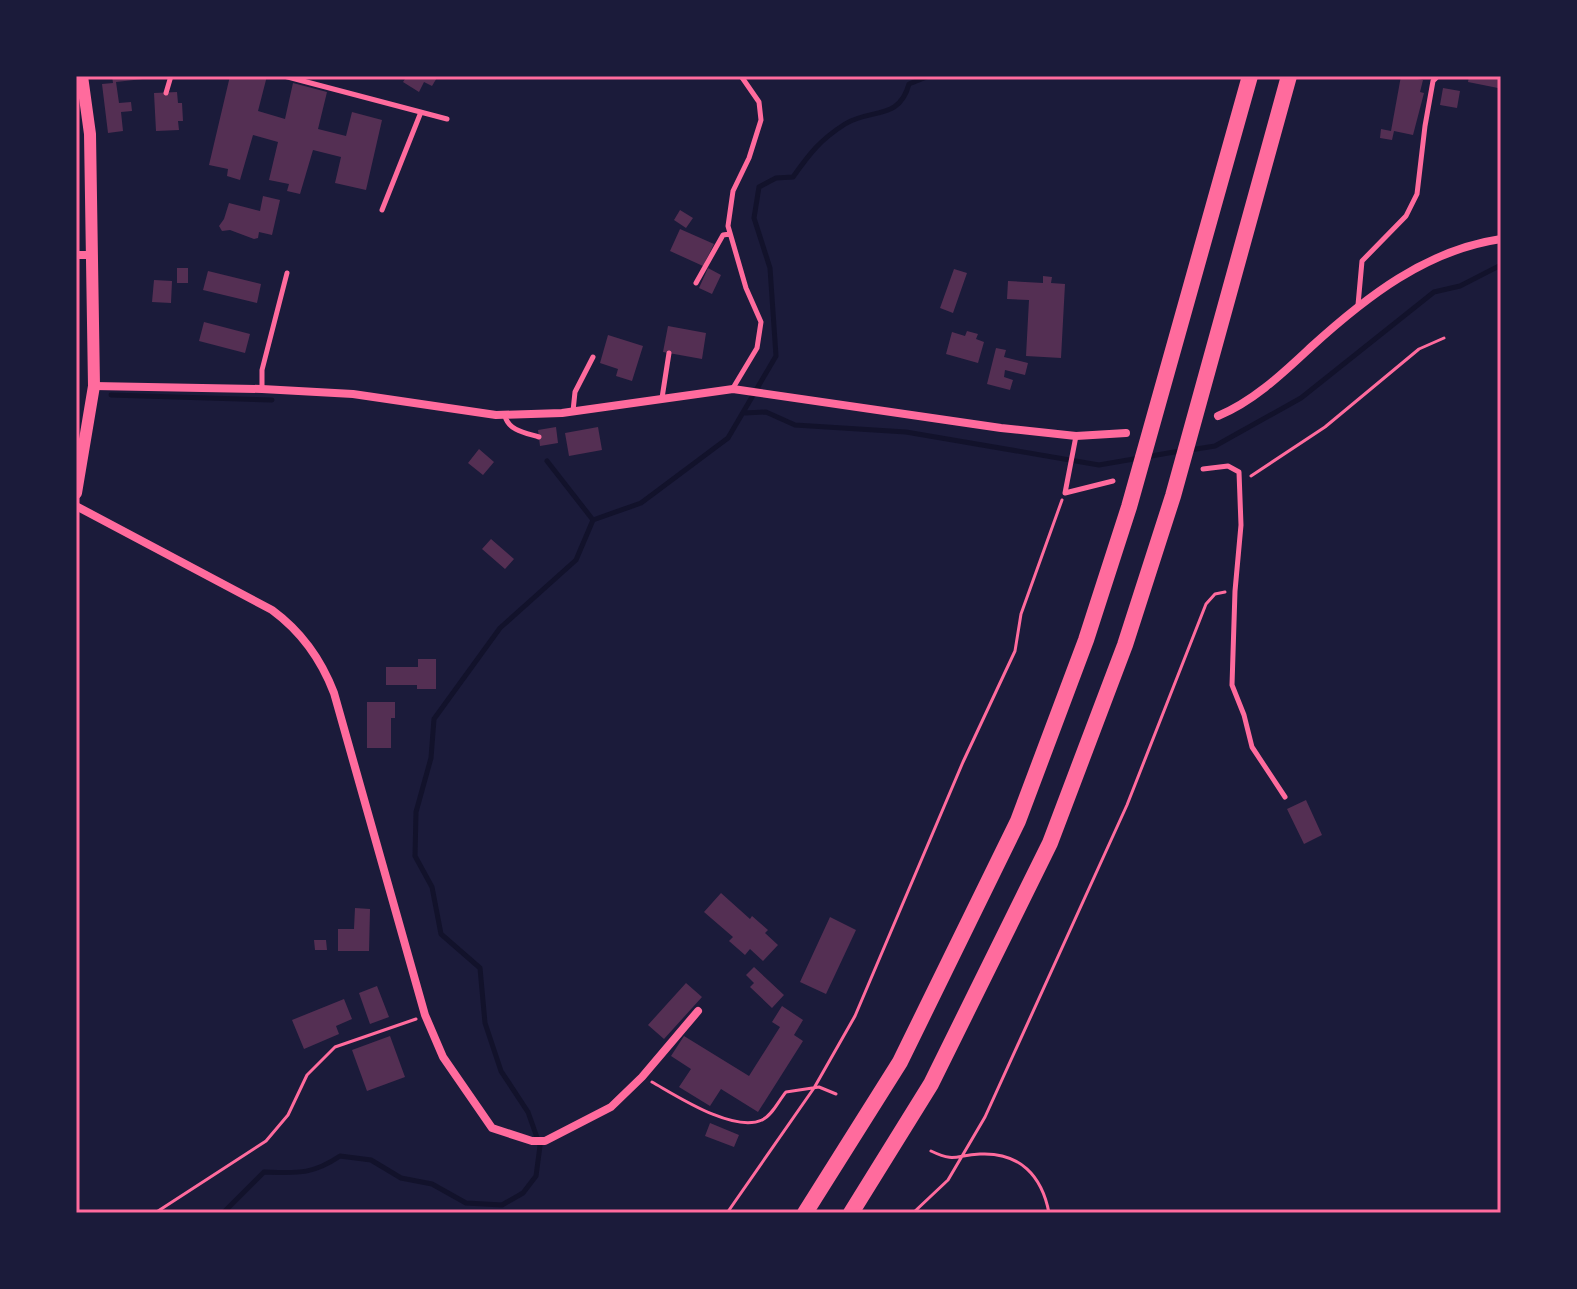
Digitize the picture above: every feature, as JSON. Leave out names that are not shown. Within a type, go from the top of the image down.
[{"type":"highway","points":[[805,1213],[900,1062],[1018,821],[1086,640],[1129,507],[1250,76]]},
{"type":"highway","points":[[851,1213],[931,1084],[1050,843],[1125,645],[1173,496],[1289,76]]},
{"type":"main road","points":[[76,490],[94,386],[90,134],[82,76]]},
{"type":"street","points":[[1218,416],[1273,382],[1358,305],[1393,282],[1453,250],[1501,239]]},
{"type":"street","points":[[76,255],[92,255]]},
{"type":"street","points":[[94,386],[353,394],[505,415],[573,412],[733,389],[1076,439],[1126,433]]},
{"type":"street","points":[[76,506],[272,610],[296,630],[316,655],[334,693],[425,1015],[443,1057],[492,1128],[532,1141],[545,1141],[611,1107],[642,1077],[698,1011]]},
{"type":"lane","points":[[166,93],[171,76]]},
{"type":"lane","points":[[284,76],[447,119]]},
{"type":"lane","points":[[733,389],[757,348],[761,322],[746,288],[728,226],[733,191],[749,158],[761,120],[759,102],[741,76]]},
{"type":"lane","points":[[1358,305],[1362,261],[1406,216],[1417,194],[1433,81],[1438,76]]},
{"type":"lane","points":[[382,210],[421,112]]},
{"type":"lane","points":[[696,283],[723,235],[730,234]]},
{"type":"lane","points":[[262,389],[262,370],[287,273]]},
{"type":"lane","points":[[662,398],[669,353]]},
{"type":"lane","points":[[573,412],[575,392],[593,357]]},
{"type":"lane","points":[[505,415],[507,422],[517,431],[539,437]]},
{"type":"lane","points":[[1076,439],[1065,493],[1113,481]]},
{"type":"lane","points":[[1203,469],[1228,466],[1239,472],[1241,525],[1232,685],[1252,747],[1285,797]]},
{"type":"path","points":[[1241,483],[1325,427],[1419,349],[1444,338]]},
{"type":"path","points":[[727,1213],[814,1088],[855,1016],[963,762],[1015,651],[1021,614],[1065,493]]},
{"type":"path","points":[[913,1213],[938,1192],[985,1117],[1127,805],[1206,604],[1215,594],[1235,591]]},
{"type":"path","points":[[155,1213],[266,1141],[288,1115],[307,1075],[335,1047],[425,1015]]},
{"type":"path","points":[[642,1077],[712,1114],[732,1121],[763,1120],[786,1092],[825,1088],[836,1094]]},
{"type":"path","points":[[931,1151],[948,1159],[958,1159],[964,1155],[1001,1155],[1025,1165],[1041,1185],[1049,1213]]},
{"type":"building","points":[[112,76],[143,76],[143,79],[116,82],[119,103],[131,102],[132,111],[121,112],[123,131],[108,133],[102,84],[113,83]]},
{"type":"building","points":[[230,76],[251,79],[252,76],[267,76],[258,111],[285,119],[293,83],[327,92],[318,129],[346,136],[352,112],[382,120],[366,190],[335,183],[341,157],[313,150],[300,194],[287,191],[289,184],[269,180],[278,142],[253,135],[240,180],[227,176],[228,169],[209,165]]},
{"type":"building","points":[[407,76],[438,76],[432,86],[424,82],[419,92],[403,82]]},
{"type":"building","points":[[1401,76],[1423,80],[1420,92],[1424,93],[1413,135],[1394,131],[1392,140],[1380,138],[1381,129],[1391,131]]},
{"type":"building","points":[[1469,76],[1501,76],[1498,88],[1468,82]]},
{"type":"building","points":[[1443,88],[1460,91],[1457,108],[1440,105]]},
{"type":"building","points":[[177,92],[178,103],[182,103],[183,121],[178,121],[179,130],[156,131],[154,93]]},
{"type":"building","points":[[263,196],[280,200],[272,235],[259,232],[258,238],[254,239],[230,230],[222,231],[219,226],[229,203],[260,211]]},
{"type":"building","points":[[680,210],[693,218],[686,228],[674,220]]},
{"type":"building","points":[[680,229],[714,244],[703,266],[670,251]]},
{"type":"building","points":[[177,268],[188,268],[188,283],[177,283]]},
{"type":"building","points":[[708,268],[721,275],[712,294],[699,288]]},
{"type":"building","points":[[954,269],[967,273],[953,313],[940,308]]},
{"type":"building","points":[[208,271],[261,284],[257,303],[203,290]]},
{"type":"building","points":[[1043,276],[1052,277],[1051,283],[1065,284],[1061,358],[1026,356],[1029,300],[1007,299],[1008,281],[1043,283]]},
{"type":"building","points":[[154,280],[172,281],[171,303],[152,302]]},
{"type":"building","points":[[204,322],[250,334],[245,353],[199,341]]},
{"type":"building","points":[[668,326],[706,333],[702,359],[663,352]]},
{"type":"building","points":[[967,331],[978,334],[976,339],[984,342],[978,363],[946,354],[952,332],[965,336]]},
{"type":"building","points":[[608,335],[643,346],[632,381],[616,376],[618,369],[600,363]]},
{"type":"building","points":[[996,348],[1006,350],[1004,357],[1028,363],[1025,375],[1005,370],[1004,377],[1013,380],[1010,390],[987,384]]},
{"type":"building","points":[[556,427],[558,443],[540,446],[538,430]]},
{"type":"building","points":[[598,427],[602,450],[569,456],[565,433]]},
{"type":"building","points":[[479,449],[494,462],[483,475],[468,463]]},
{"type":"building","points":[[491,539],[514,559],[505,569],[482,549]]},
{"type":"building","points":[[418,659],[436,659],[436,689],[417,689],[417,685],[386,685],[386,667],[418,667]]},
{"type":"building","points":[[367,702],[395,702],[395,718],[391,718],[391,748],[367,748]]},
{"type":"building","points":[[1306,800],[1322,835],[1304,844],[1287,809]]},
{"type":"building","points":[[721,893],[750,919],[752,916],[768,930],[765,933],[778,945],[763,961],[750,949],[745,955],[729,941],[733,937],[704,912]]},
{"type":"building","points":[[355,908],[370,909],[369,951],[338,951],[338,929],[354,929]]},
{"type":"building","points":[[830,917],[856,930],[826,994],[800,982]]},
{"type":"building","points":[[314,940],[326,940],[327,950],[315,950]]},
{"type":"building","points":[[754,967],[784,995],[772,1008],[750,987],[754,983],[746,975]]},
{"type":"building","points":[[686,983],[702,997],[664,1039],[648,1025]]},
{"type":"building","points":[[377,986],[389,1017],[370,1024],[359,993]]},
{"type":"building","points":[[344,999],[352,1019],[336,1026],[339,1034],[304,1049],[292,1020]]},
{"type":"building","points":[[782,1006],[803,1020],[794,1035],[803,1041],[758,1112],[721,1089],[710,1106],[679,1087],[691,1069],[671,1056],[684,1036],[749,1076],[780,1027],[772,1022]]},
{"type":"building","points":[[390,1036],[405,1077],[367,1091],[352,1050]]},
{"type":"building","points":[[710,1123],[739,1135],[734,1147],[705,1136]]},
{"type":"waterway","points":[[223,1213],[264,1172],[304,1172],[340,1156],[371,1160],[401,1178],[432,1184],[466,1203],[502,1205],[523,1193],[536,1176],[540,1146],[528,1112],[501,1071],[485,1023],[480,968],[441,934],[432,887],[415,856],[416,812],[431,758],[434,719],[500,628],[576,560],[593,520],[641,503],[728,438],[776,356],[770,268],[754,218],[759,187],[776,178],[793,177],[816,148],[836,130],[855,119],[891,109],[904,96],[909,84],[929,76]]},
{"type":"waterway","points":[[1190,450],[1215,446],[1301,398],[1434,292],[1460,286],[1501,265]]},
{"type":"waterway","points":[[111,395],[272,400]]},
{"type":"waterway","points":[[745,413],[766,412],[795,425],[906,432],[1099,465],[1180,451]]},
{"type":"waterway","points":[[547,461],[593,520]]}]
